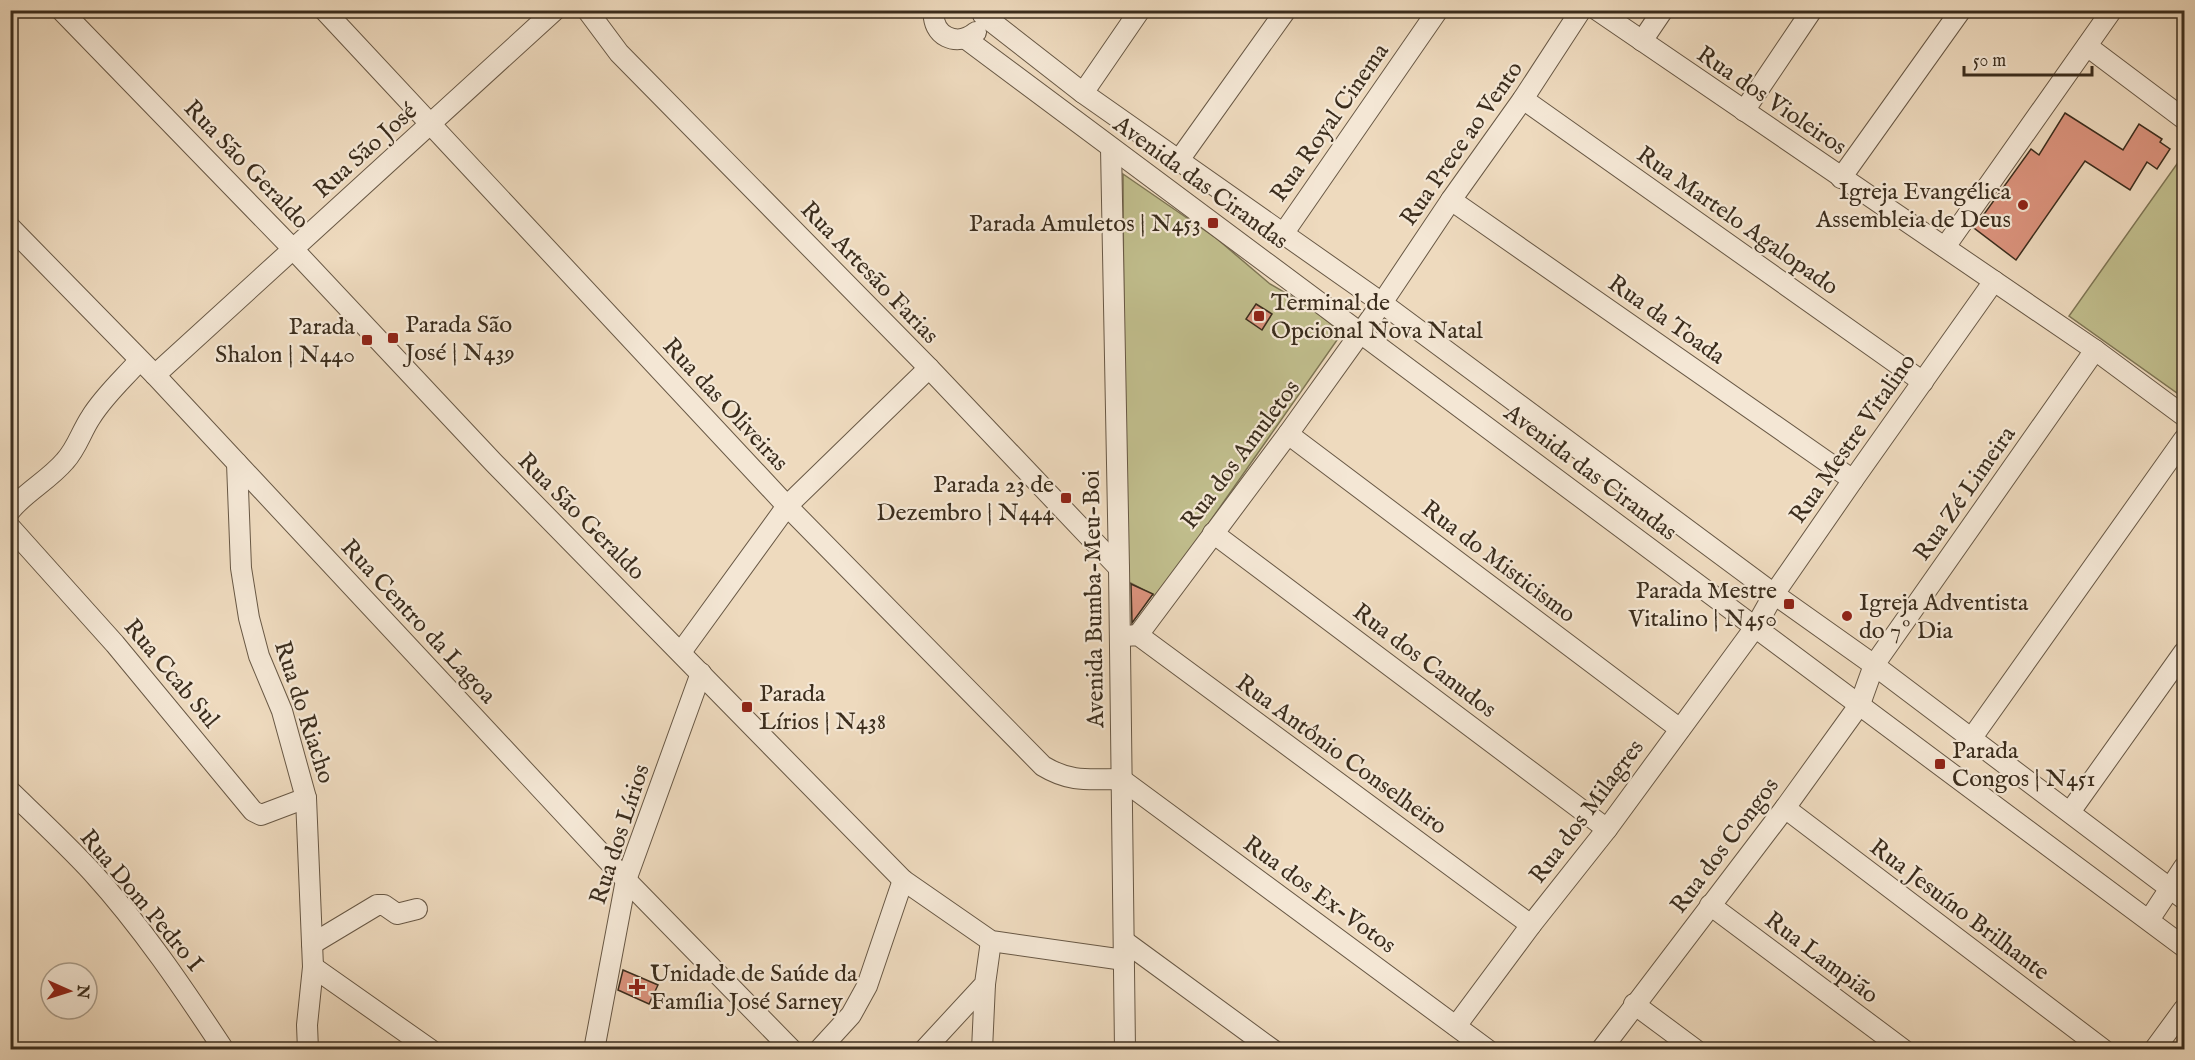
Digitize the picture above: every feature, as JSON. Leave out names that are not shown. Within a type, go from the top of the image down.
[{"type":"street","name":"Rua São Geraldo","points":[[61,10],[293,249],[494,463],[903,880],[991,941],[1124,950]]},
{"type":"street","name":"Rua das Oliveiras","points":[[324,10],[787,507],[1043,766],[1058,775],[1073,779],[1121,779]]},
{"type":"street","name":"Rua São José","points":[[155,375],[555,10]]},
{"type":"street","name":"Rua Artesão Farias","points":[[587,10],[620,53],[929,368],[1119,568]]},
{"type":"street","points":[[1083,93],[1140,10]]},
{"type":"street","points":[[1179,160],[1286,10]]},
{"type":"street","name":"Rua Royal Cinema","points":[[1283,234],[1437,10]]},
{"type":"street","name":"Rua Prece ao Vento","points":[[1382,303],[1451,200],[1523,99],[1581,10]]},
{"type":"street","name":"Rua dos Violeiros","points":[[1597,10],[2095,350],[2184,416]]},
{"type":"street","points":[[1642,41],[1663,10]]},
{"type":"street","points":[[1744,111],[1812,10]]},
{"type":"street","points":[[1841,178],[1960,10]]},
{"type":"street","points":[[1945,247],[2112,10]]},
{"type":"street","name":"Avenida das Cirandas","points":[[932,12],[937,28],[943,35],[951,39],[966,39],[2184,947]]},
{"type":"street","points":[[966,39],[977,31],[982,22],[982,13]]},
{"type":"street","name":"Avenida das Cirandas","points":[[982,13],[1083,93],[1382,303],[1774,594],[1874,665],[2177,894]]},
{"type":"street","points":[[2086,46],[2184,119]]},
{"type":"street","name":"Rua Martelo Agalopado","points":[[1523,99],[1923,382]]},
{"type":"street","name":"Avenida Bumba-Meu-Boi","points":[[1111,148],[1119,568],[1129,636],[1121,779],[1125,1050]]},
{"type":"street","name":"Rua da Toada","points":[[1451,200],[1852,480]]},
{"type":"street","name":"Rua Centro da Lagoa","points":[[10,227],[155,375],[626,880],[792,1050]]},
{"type":"street","name":"Rua Mestre Vitalino","points":[[1756,626],[1774,594],[1852,480],[1994,281]]},
{"type":"street","name":"Rua dos Amuletos","points":[[1129,636],[1213,533],[1288,434],[1382,303]]},
{"type":"street","name":"Rua Zé Limeira","points":[[1874,665],[2095,350]]},
{"type":"street","points":[[10,511],[48,480],[66,461],[78,445],[88,420],[98,406],[139,361]]},
{"type":"street","points":[[681,652],[787,507],[929,368]]},
{"type":"street","name":"Rua do Misticismo","points":[[1288,434],[1680,729]]},
{"type":"street","points":[[1971,739],[2184,439]]},
{"type":"street","name":"Rua do Riacho","points":[[237,463],[241,568],[249,618],[259,656],[282,711],[306,798],[313,967],[307,1025],[308,1050]]},
{"type":"street","name":"Rua Ccab Sul","points":[[10,527],[115,644],[253,811],[261,815],[306,798]]},
{"type":"street","name":"Rua dos Canudos","points":[[1213,533],[1607,829]]},
{"type":"street","name":"Rua dos Milagres","points":[[1456,1026],[1531,925],[1607,829],[1756,626]]},
{"type":"street","name":"Rua Antônio Conselheiro","points":[[1129,636],[1531,925]]},
{"type":"street","points":[[2070,812],[2184,652]]},
{"type":"street","name":"Rua dos Congos","points":[[1601,1050],[1785,808],[1860,704],[1874,665]]},
{"type":"street","name":"Rua dos Lírios","points":[[594,1050],[626,880],[701,673]]},
{"type":"street","name":"Rua dos Ex-Votos","points":[[1121,779],[1488,1050]]},
{"type":"street","name":"Rua Dom Pedro I","points":[[10,791],[92,873],[138,927],[174,975],[224,1050]]},
{"type":"street","name":"Rua Jesuíno Brilhante","points":[[1785,808],[2104,1050]]},
{"type":"street","points":[[2149,920],[2177,894],[2184,867]]},
{"type":"street","points":[[819,1050],[850,1015],[867,986],[903,880]]},
{"type":"street","points":[[312,944],[377,905],[384,905],[397,914],[417,909]]},
{"type":"street","name":"Rua Lampião","points":[[1710,905],[1904,1050]]},
{"type":"street","points":[[982,1050],[985,984],[991,941]]},
{"type":"street","points":[[1124,950],[1273,1050]]},
{"type":"street","points":[[313,967],[431,1050]]},
{"type":"street","points":[[924,1050],[985,984]]},
{"type":"street","points":[[1634,1004],[1696,1050]]},
{"type":"street","points":[[2154,1050],[2184,1009]]},
{"type":"shaded area","points":[[2184,154],[2184,398],[2069,316]]},
{"type":"shaded area","points":[[1123,174],[1216,238],[1270,284],[1310,307],[1342,333],[1157,597],[1125,580]]},
{"type":"building","points":[[2065,113],[2123,150],[2139,124],[2162,139],[2160,142],[2170,149],[2157,169],[2147,162],[2130,190],[2085,161],[2016,260],[1974,228],[2031,149],[2039,155]]},
{"type":"building","name":"Terminal de Opcional Nova Natal","points":[[1256,304],[1272,314],[1262,330],[1246,319]]},
{"type":"building","points":[[1131,584],[1153,594],[1132,623]]},
{"type":"building","name":"Unidade de Saúde da Família José Sarney","points":[[623,970],[658,985],[649,1004],[618,990]]},
{"type":"place","name":"Igreja Evangélica Assembleia de Deus","points":[[2023,205]]},
{"type":"place","name":"Parada Amuletos | N453","points":[[1213,223]]},
{"type":"place","name":"Terminal de Opcional Nova Natal","points":[[1259,316]]},
{"type":"place","name":"Parada São José | N439","points":[[393,338]]},
{"type":"place","name":"Parada Shalon | N440","points":[[367,340]]},
{"type":"place","name":"Parada 23 de Dezembro | N444","points":[[1066,498]]},
{"type":"place","name":"Parada Mestre Vitalino | N450","points":[[1789,604]]},
{"type":"place","name":"Igreja Adventista do 7º Dia","points":[[1847,616]]},
{"type":"place","name":"Parada Lírios | N438","points":[[747,707]]},
{"type":"place","name":"Parada Congos | N451","points":[[1940,764]]},
{"type":"place","name":"Unidade de Saúde da Família José Sarney","points":[[637,987]]}]
